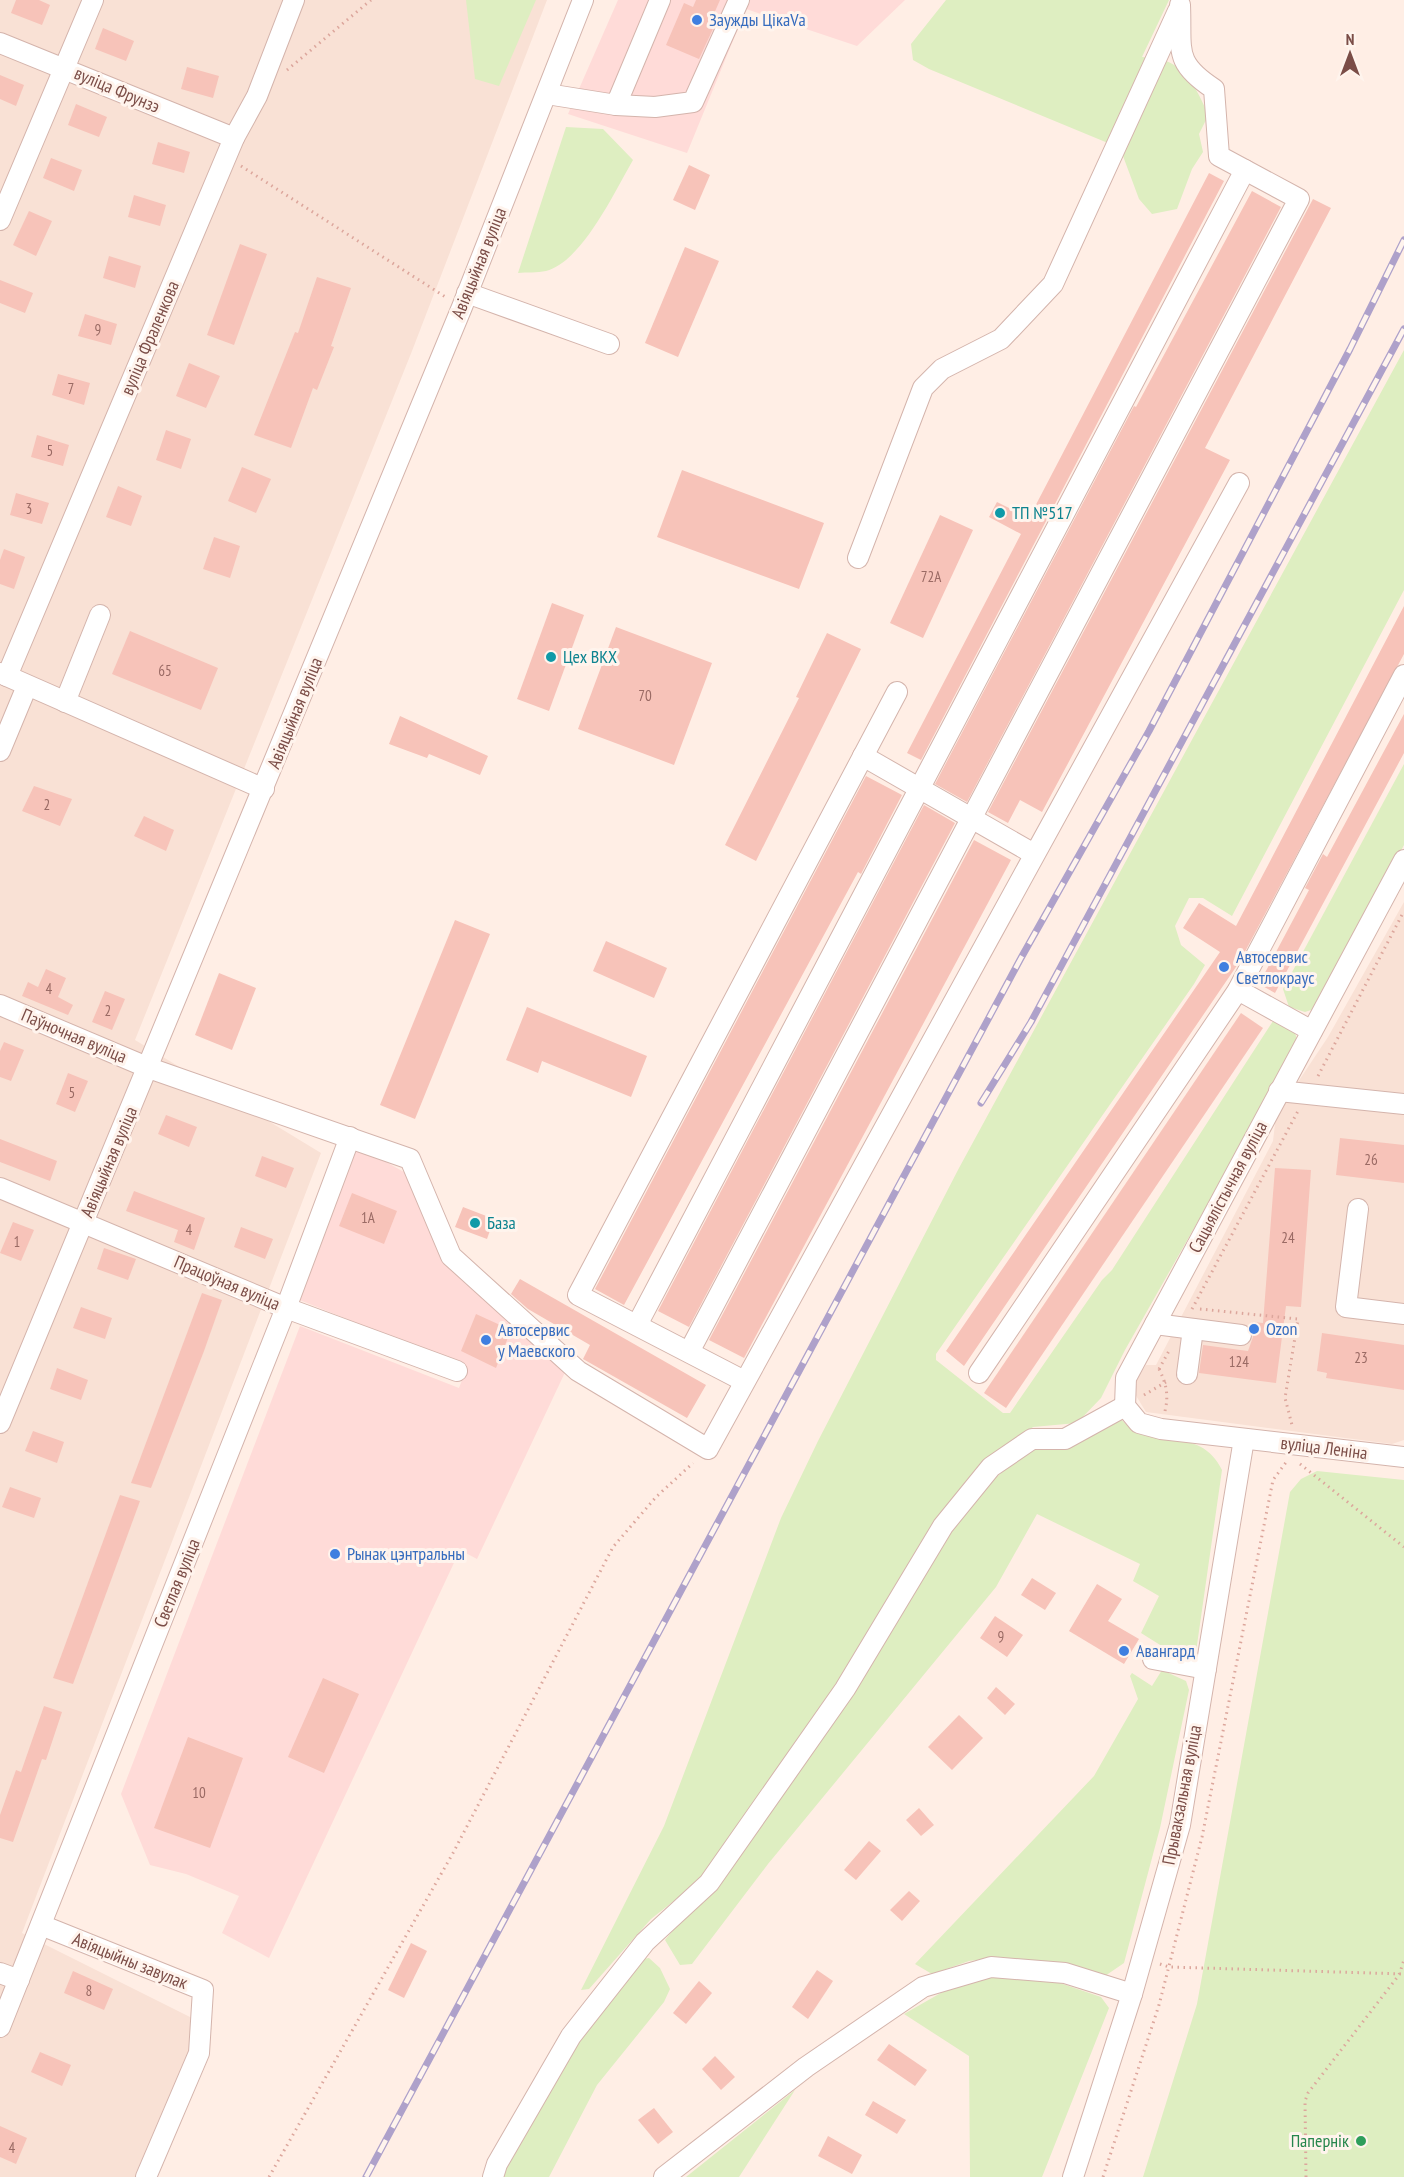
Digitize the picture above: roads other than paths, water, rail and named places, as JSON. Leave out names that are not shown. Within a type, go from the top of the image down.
[{"type":"street","points":[[0,220],[93,0]]},
{"type":"street","name":"вуліца Фраленкова","points":[[3,675],[230,147],[257,96],[294,0]]},
{"type":"street","name":"Авіяцыйная вуліца","points":[[0,1423],[264,789],[464,300],[583,0]]},
{"type":"street","points":[[616,105],[660,0]]},
{"type":"street","points":[[547,94],[616,105],[655,107],[693,102],[739,0]]},
{"type":"street","points":[[689,1352],[1299,199],[1219,156],[1214,89],[1196,77],[1183,62],[1182,3]]},
{"type":"street","points":[[858,558],[923,388],[942,369],[1001,339],[1053,284],[1182,3]]},
{"type":"street","name":"вуліца Фрунзэ","points":[[0,43],[65,68],[230,147]]},
{"type":"street","points":[[637,1325],[1245,170]]},
{"type":"street","points":[[464,300],[609,344]]},
{"type":"street","points":[[897,692],[578,1295],[744,1381],[1239,483]]},
{"type":"street","points":[[65,702],[100,615]]},
{"type":"street","points":[[3,675],[264,789]]},
{"type":"street","points":[[979,1373],[1238,990],[1398,699],[1404,675]]},
{"type":"street","points":[[0,751],[27,686]]},
{"type":"street","points":[[863,756],[1034,854]]},
{"type":"street","name":"Сацыялістычная вуліца","points":[[1125,1406],[1126,1378],[1403,865]]},
{"type":"street","points":[[1238,990],[1312,1031]]},
{"type":"street","name":"Паўночная вуліца","points":[[0,1005],[149,1068],[410,1159],[451,1256],[578,1371],[708,1449],[744,1381]]},
{"type":"street","points":[[1279,1091],[1404,1104]]},
{"type":"street","name":"Светлая вуліца","points":[[0,2027],[286,1308],[350,1137]]},
{"type":"street","name":"Працоўная вуліца","points":[[0,1188],[286,1308],[457,1371]]},
{"type":"street","points":[[1358,1209],[1346,1307],[1404,1314]]},
{"type":"street","points":[[1155,1324],[1241,1335]]},
{"type":"street","points":[[1187,1328],[1187,1374]]},
{"type":"street","points":[[493,2177],[497,2164],[571,2036],[645,1942],[709,1883],[845,1689],[943,1526],[991,1467],[1032,1439],[1065,1439],[1125,1406],[1140,1423],[1161,1429],[1244,1439]]},
{"type":"street","name":"вуліца Леніна","points":[[1244,1439],[1404,1457]]},
{"type":"street","name":"Прывакзальная вуліца","points":[[1072,2177],[1132,1994],[1180,1826],[1244,1439]]},
{"type":"street","points":[[1153,1659],[1206,1670]]},
{"type":"street","name":"Авіяцыйны завулак","points":[[41,1925],[203,1990],[199,2052],[146,2177]]},
{"type":"street","points":[[664,2177],[806,2067],[923,1987],[991,1967],[1065,1973],[1132,1994]]},
{"type":"street","points":[[0,1973],[19,1980]]},
{"type":"railway","points":[[366,2177],[1021,958],[1149,731],[1350,349],[1404,240]]},
{"type":"railway","points":[[981,1103],[1031,1022],[1404,329]]},
{"type":"place","name":"Заужды ЦікаVа","points":[[697,20]]},
{"type":"place","name":"ТП №517","points":[[1000,513]]},
{"type":"place","name":"Цех ВКХ","points":[[551,657]]},
{"type":"place","name":"Автосервис Светлокраус","points":[[1224,967]]},
{"type":"place","name":"База","points":[[475,1223]]},
{"type":"place","name":"Ozon","points":[[1254,1329]]},
{"type":"place","name":"Автосервис у Маевского","points":[[486,1340]]},
{"type":"place","name":"Рынак цэнтральны","points":[[335,1554]]},
{"type":"place","name":"Авангард","points":[[1124,1651]]},
{"type":"place","name":"Папернік","points":[[1361,2141]]}]
